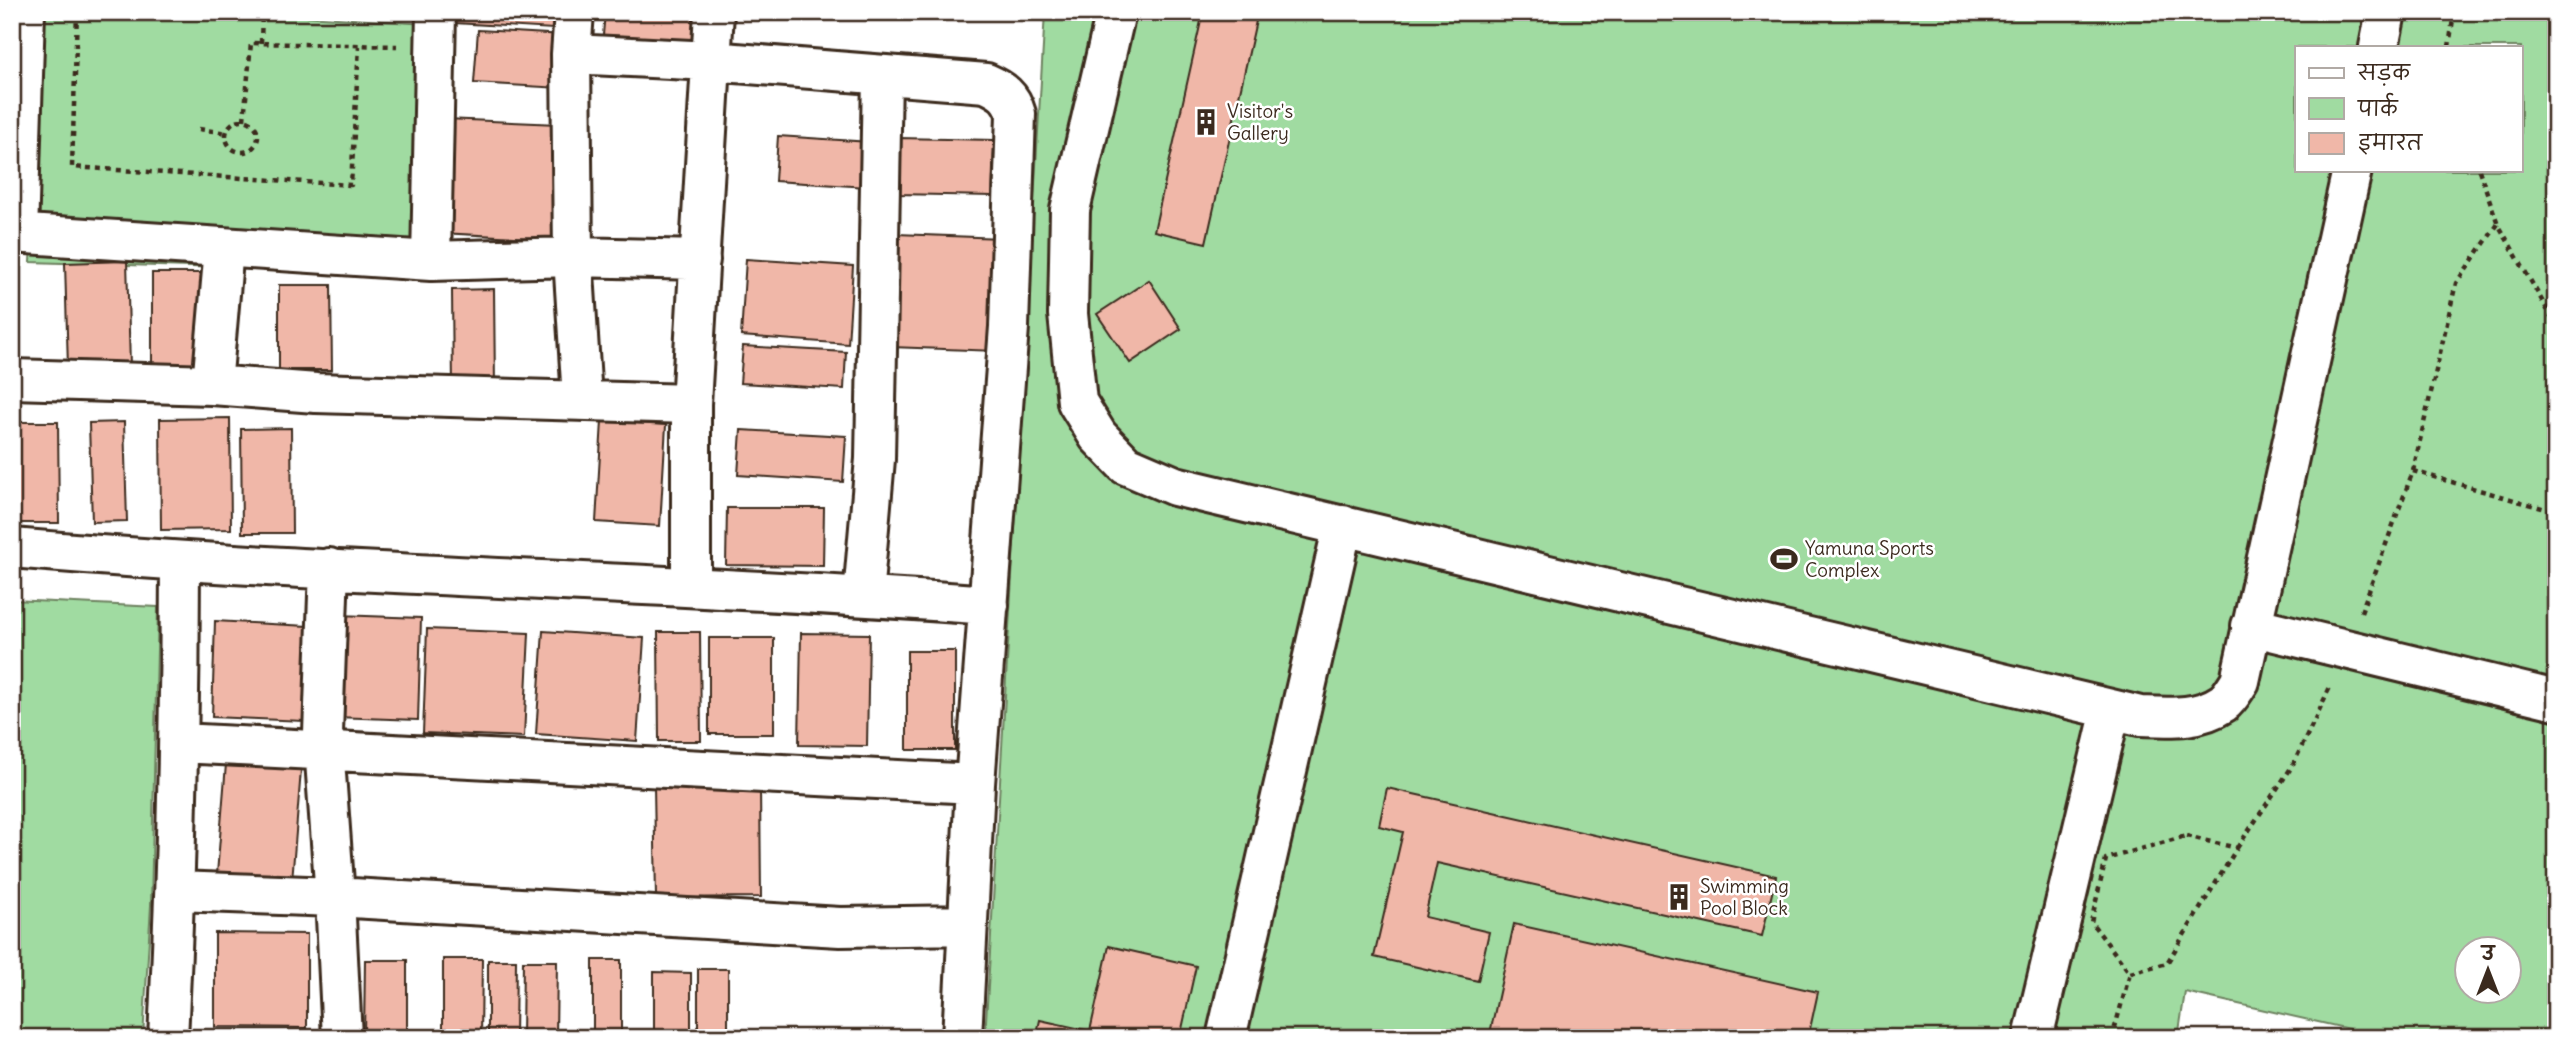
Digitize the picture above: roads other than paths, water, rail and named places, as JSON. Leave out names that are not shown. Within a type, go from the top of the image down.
[{"type":"street","points":[[25,12],[15,234],[431,261],[573,257],[700,260]]},
{"type":"street","points":[[431,261],[436,12]]},
{"type":"street","points":[[574,12],[571,54],[573,257],[582,399]]},
{"type":"street","points":[[691,587],[691,404],[714,12]]},
{"type":"street","points":[[1116,12],[1070,210],[1068,314],[1077,402],[1098,436],[1126,465],[1175,486],[2140,716],[2177,717],[2202,714],[2225,702],[2240,681],[2352,172]]},
{"type":"street","points":[[2379,46],[2386,12]]},
{"type":"street","points":[[571,54],[711,61],[986,83],[1002,90],[1013,103],[1016,114],[1009,327],[975,784],[962,1038]]},
{"type":"street","points":[[863,596],[875,459],[882,75]]},
{"type":"street","points":[[212,385],[224,248]]},
{"type":"street","points":[[12,379],[212,385],[316,393],[691,404]]},
{"type":"street","points":[[1226,1038],[1343,525]]},
{"type":"street","points":[[12,548],[180,562],[863,596],[989,605]]},
{"type":"street","points":[[168,1038],[180,743],[180,562]]},
{"type":"street","points":[[329,568],[324,751],[342,1038]]},
{"type":"street","points":[[2251,626],[2556,700]]},
{"type":"street","points":[[2033,1038],[2111,710]]},
{"type":"street","points":[[180,743],[975,784]]},
{"type":"street","points":[[176,891],[335,897],[840,927],[968,925]]},
{"type":"place","name":"Visitor's Gallery","points":[[1206,122]]},
{"type":"place","name":"Yamuna Sports Complex","points":[[1784,559]]},
{"type":"place","name":"Swimming Pool Block","points":[[1679,897]]}]
